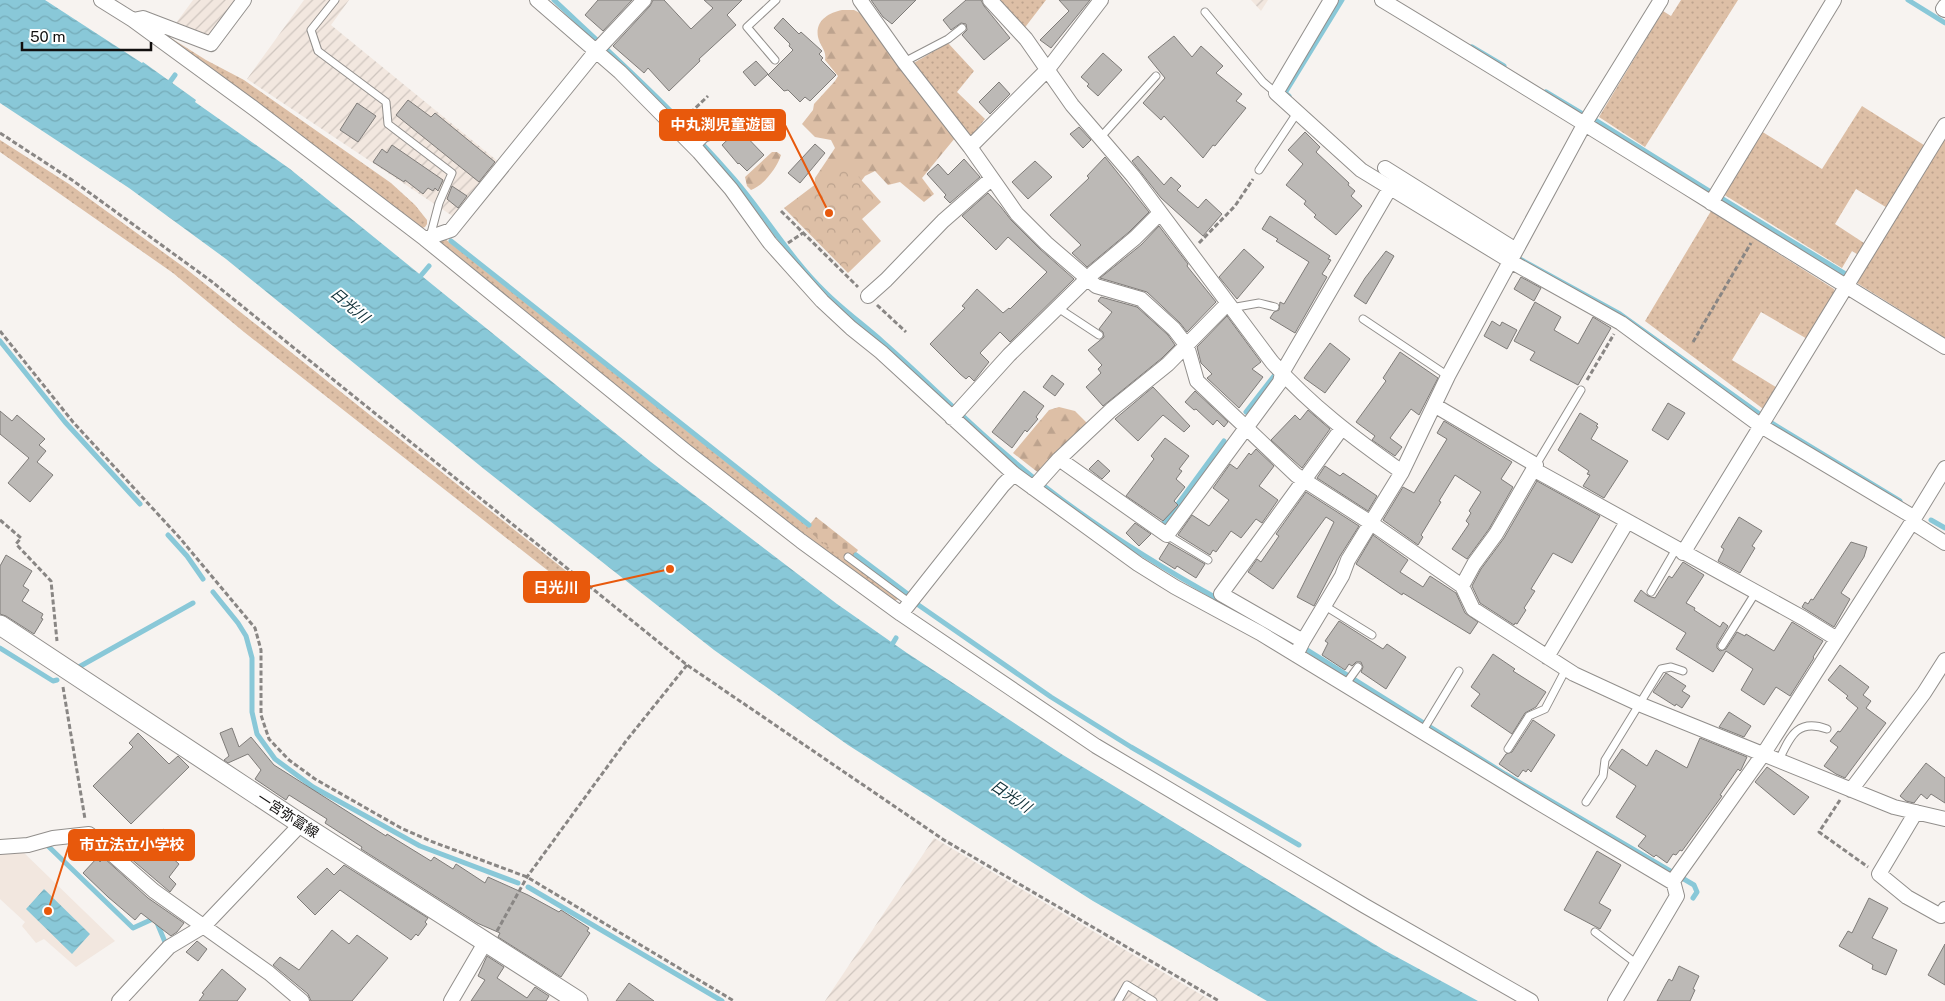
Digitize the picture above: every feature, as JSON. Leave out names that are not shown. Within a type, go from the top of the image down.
[{"type":"main road","name":"一宮弥富線","points":[[0,625],[301,824],[578,1001]]},
{"type":"street","points":[[101,0],[133,20],[428,238],[683,449],[801,541],[902,614],[1096,746],[1357,901],[1531,1001]]},
{"type":"street","points":[[133,20],[143,18],[211,44],[244,0]]},
{"type":"street","points":[[537,0],[600,47],[620,72],[699,144],[770,243],[822,301],[851,328],[957,413],[1014,474],[1038,483],[1138,564],[1300,647]]},
{"type":"street","points":[[428,238],[451,230],[600,47],[644,0]]},
{"type":"street","points":[[860,0],[1017,214],[1046,243],[1096,286],[1141,299],[1174,329],[1186,346],[1197,381],[1246,428],[1304,480],[1371,523],[1462,586],[1473,609],[1566,669],[1639,704],[1894,807],[1945,819]]},
{"type":"street","points":[[990,0],[1026,40],[1072,105],[1133,176],[1189,254],[1282,373],[1353,438],[1402,472]]},
{"type":"street","points":[[970,148],[1048,70],[1101,0]]},
{"type":"street","points":[[1331,0],[1276,94],[1361,170],[1390,188],[1513,255]]},
{"type":"street","points":[[1382,0],[1585,123],[1945,347]]},
{"type":"street","points":[[1300,647],[1342,576],[1348,560],[1402,472],[1448,376],[1585,123],[1661,0]]},
{"type":"street","points":[[1711,203],[1834,0]]},
{"type":"street","points":[[1945,6],[1943,9],[1945,10]]},
{"type":"street","points":[[1680,551],[1761,426],[1945,125]]},
{"type":"street","points":[[1385,168],[1513,255],[1621,323],[1761,426],[1913,520],[1945,543]]},
{"type":"street","points":[[868,296],[943,221],[992,179]]},
{"type":"street","points":[[1058,459],[1167,535],[1280,382],[1282,373],[1390,188]]},
{"type":"street","points":[[957,413],[1009,355],[1088,278],[1135,238],[1159,214]]},
{"type":"street","points":[[1038,483],[1058,459],[1111,410],[1168,364],[1229,306]]},
{"type":"street","points":[[1434,405],[1627,522],[1803,618],[1837,639]]},
{"type":"street","points":[[1342,428],[1221,594],[1349,680],[1673,882],[1677,896],[1615,1001]]},
{"type":"street","points":[[1462,586],[1474,564],[1496,534],[1534,467]]},
{"type":"street","points":[[1673,882],[1764,753],[1945,468]]},
{"type":"street","points":[[902,614],[1003,485],[1014,474]]},
{"type":"street","points":[[1547,657],[1627,522]]},
{"type":"street","points":[[1849,789],[1924,694],[1945,660]]},
{"type":"street","points":[[1916,812],[1879,874],[1907,897],[1941,916],[1945,909]]},
{"type":"street","points":[[119,1001],[169,947],[204,926],[301,824]]},
{"type":"street","points":[[0,847],[28,845],[53,838],[88,834],[154,891],[269,973],[302,1001]]},
{"type":"street","points":[[451,1001],[488,942]]},
{"type":"lane","points":[[334,0],[311,30],[318,51],[386,102],[388,124],[452,173],[439,203],[428,238]]},
{"type":"lane","points":[[775,60],[747,27],[776,0]]},
{"type":"lane","points":[[1205,12],[1263,82],[1276,94]]},
{"type":"lane","points":[[904,62],[948,39],[962,28]]},
{"type":"lane","points":[[1100,138],[1156,76]]},
{"type":"lane","points":[[1259,170],[1297,113]]},
{"type":"lane","points":[[699,144],[723,132]]},
{"type":"lane","points":[[1229,306],[1259,303],[1275,307]]},
{"type":"lane","points":[[1058,308],[1099,335]]},
{"type":"lane","points":[[1363,319],[1448,376]]},
{"type":"lane","points":[[1534,467],[1581,390]]},
{"type":"lane","points":[[1167,535],[1208,560]]},
{"type":"lane","points":[[1651,592],[1680,551]]},
{"type":"lane","points":[[848,557],[910,603]]},
{"type":"lane","points":[[1722,646],[1756,592]]},
{"type":"lane","points":[[1325,606],[1372,635]]},
{"type":"lane","points":[[1349,680],[1358,666]]},
{"type":"lane","points":[[1586,802],[1603,776],[1605,760],[1661,669],[1671,667],[1683,671]]},
{"type":"lane","points":[[1508,749],[1529,716],[1545,709],[1566,669]]},
{"type":"lane","points":[[1425,727],[1459,671]]},
{"type":"lane","points":[[1779,760],[1791,736],[1804,727],[1815,724],[1827,728]]},
{"type":"lane","points":[[1595,932],[1638,964]]},
{"type":"lane","points":[[1118,1001],[1127,986],[1153,1001]]},
{"type":"path","points":[[684,118],[708,96]]},
{"type":"path","points":[[0,133],[72,180],[211,281],[687,665],[944,840],[1219,1001]]},
{"type":"path","points":[[1189,254],[1235,206],[1259,170]]},
{"type":"path","points":[[782,211],[906,332]]},
{"type":"path","points":[[1692,342],[1758,232]]},
{"type":"path","points":[[789,243],[804,233]]},
{"type":"path","points":[[1581,390],[1621,323]]},
{"type":"path","points":[[0,331],[72,422],[179,537],[254,628],[261,650],[261,715],[269,739],[289,760],[315,779],[401,828],[433,842],[527,876],[734,1001]]},
{"type":"path","points":[[488,942],[527,876],[626,741],[687,665]]},
{"type":"path","points":[[1849,789],[1819,832],[1879,874]]},
{"type":"shaded area","points":[[193,0],[239,0],[212,36],[176,23]]},
{"type":"shaded area","points":[[304,0],[349,0],[331,25],[500,163],[454,217],[247,79]]},
{"type":"shaded area","points":[[1251,0],[1268,0],[1261,11]]},
{"type":"shaded area","points":[[934,838],[1212,1001],[825,1001]]},
{"type":"shaded area","points":[[21,850],[115,941],[76,967],[44,939],[36,943],[22,926],[25,922],[0,899],[0,851]]},
{"type":"green space","points":[[995,0],[1046,0],[1023,30]]},
{"type":"green space","points":[[1681,0],[1738,0],[1645,147],[1599,117],[1663,11],[1671,16]]},
{"type":"green space","points":[[842,10],[854,10],[862,14],[955,138],[922,178],[934,194],[924,202],[900,182],[888,185],[875,171],[865,176],[859,184],[814,191],[815,178],[835,148],[831,140],[815,137],[802,124],[813,110],[814,104],[838,76],[825,60],[818,31],[821,22],[827,16]]},
{"type":"green space","points":[[152,29],[163,33],[206,60],[244,80],[391,183],[415,205],[427,220],[425,227],[420,229]]},
{"type":"green space","points":[[948,43],[974,71],[957,92],[985,119],[971,137],[963,133],[912,64]]},
{"type":"green space","points":[[1862,106],[1927,147],[1889,209],[1856,189],[1835,224],[1867,245],[1860,256],[1852,251],[1842,268],[1723,194],[1761,131],[1822,169]]},
{"type":"green space","points":[[1945,133],[1945,338],[1857,283],[1856,279]]},
{"type":"green space","points":[[0,140],[69,184],[185,268],[585,586],[590,592],[586,597],[572,586],[570,588],[244,332],[173,273],[0,152]]},
{"type":"green space","points":[[772,152],[777,152],[781,155],[776,165],[765,181],[751,190],[747,186],[745,177]]},
{"type":"green space","points":[[845,162],[881,202],[862,219],[881,241],[848,273],[784,208]]},
{"type":"green space","points":[[1711,211],[1834,289],[1836,295],[1809,340],[1761,312],[1732,360],[1779,389],[1766,411],[1645,321]]},
{"type":"green space","points":[[444,238],[808,527],[807,529],[899,599],[893,601],[692,449],[438,244],[440,239]]},
{"type":"green space","points":[[1059,407],[1075,411],[1088,424],[1040,474],[1013,453],[1049,410]]},
{"type":"green space","points":[[816,517],[858,550],[849,563],[806,529]]},
{"type":"water","points":[[0,0],[45,0],[143,62],[196,100],[195,102],[290,169],[651,462],[837,604],[907,653],[1063,755],[1384,950],[1478,1001],[1267,1001],[1093,901],[848,745],[714,650],[484,469],[226,259],[129,188],[0,103]]},
{"type":"water","points":[[44,889],[90,934],[72,954],[26,909]]},
{"type":"building","points":[[598,0],[632,0],[603,31],[585,15]]},
{"type":"building","points":[[653,0],[664,0],[691,29],[713,8],[704,0],[742,0],[727,15],[736,25],[699,59],[700,61],[669,91],[648,68],[644,73],[613,46],[650,6]]},
{"type":"building","points":[[871,0],[916,0],[892,24],[883,17]]},
{"type":"building","points":[[966,0],[981,0],[1010,38],[984,60],[962,35],[967,30],[966,24],[961,23],[951,30],[943,20]]},
{"type":"building","points":[[1059,0],[1090,0],[1051,48],[1040,40],[1069,11]]},
{"type":"building","points":[[783,18],[799,34],[801,32],[822,51],[819,54],[823,58],[821,60],[836,75],[810,101],[805,97],[800,102],[788,90],[784,91],[768,75],[793,50],[789,46],[790,44],[774,28]]},
{"type":"building","points":[[1174,36],[1192,57],[1201,46],[1223,66],[1216,73],[1242,94],[1236,101],[1246,108],[1203,158],[1164,116],[1161,120],[1143,103],[1165,78],[1148,57]]},
{"type":"building","points":[[1103,53],[1122,70],[1098,96],[1087,86],[1089,84],[1081,77]]},
{"type":"building","points":[[756,61],[768,74],[755,86],[743,72]]},
{"type":"building","points":[[999,82],[1010,94],[990,114],[979,102]]},
{"type":"building","points":[[408,100],[431,117],[435,113],[495,162],[479,182],[396,115]]},
{"type":"building","points":[[357,103],[376,116],[358,142],[340,130]]},
{"type":"building","points":[[1079,127],[1091,140],[1083,148],[1070,134]]},
{"type":"building","points":[[739,129],[764,155],[747,171],[738,164],[722,145]]},
{"type":"building","points":[[1305,132],[1320,147],[1316,152],[1349,183],[1348,185],[1355,191],[1351,196],[1362,206],[1336,235],[1314,217],[1316,215],[1304,204],[1306,201],[1286,185],[1303,164],[1288,150]]},
{"type":"building","points":[[815,144],[825,153],[800,183],[788,173]]},
{"type":"building","points":[[392,145],[443,180],[438,191],[435,188],[433,191],[428,188],[423,194],[405,180],[404,182],[373,162],[382,149],[387,153]]},
{"type":"building","points":[[1138,156],[1164,185],[1171,177],[1181,186],[1177,190],[1198,208],[1206,199],[1222,214],[1203,236],[1161,198],[1132,161]]},
{"type":"building","points":[[1105,157],[1149,212],[1129,232],[1087,267],[1072,253],[1081,245],[1050,215],[1089,178],[1087,176]]},
{"type":"building","points":[[964,159],[980,177],[950,203],[944,197],[946,195],[927,174],[938,164],[948,175]]},
{"type":"building","points":[[1035,161],[1052,177],[1028,199],[1012,182]]},
{"type":"building","points":[[452,186],[467,196],[458,208],[447,199]]},
{"type":"building","points":[[988,193],[1011,220],[1040,249],[1074,279],[1010,342],[1000,332],[980,353],[989,362],[974,381],[969,376],[966,379],[960,374],[930,344],[965,308],[962,306],[977,289],[1003,313],[1010,309],[1047,272],[1008,237],[996,250],[962,216]]},
{"type":"building","points":[[1270,216],[1330,256],[1328,259],[1331,260],[1322,274],[1327,277],[1295,333],[1270,318],[1274,312],[1279,310],[1280,302],[1284,304],[1309,262],[1276,241],[1278,239],[1262,229]]},
{"type":"building","points":[[1159,226],[1188,264],[1187,266],[1216,302],[1187,332],[1147,292],[1100,278],[1141,245]]},
{"type":"building","points":[[1244,249],[1264,267],[1237,299],[1219,277]]},
{"type":"building","points":[[1386,251],[1394,256],[1366,304],[1354,296]]},
{"type":"building","points":[[1521,277],[1541,288],[1534,301],[1514,289]]},
{"type":"building","points":[[1101,297],[1137,307],[1168,335],[1175,345],[1162,358],[1103,406],[1086,387],[1101,373],[1098,369],[1102,365],[1088,350],[1104,337],[1103,332],[1099,329],[1112,312],[1098,301]]},
{"type":"building","points":[[1535,302],[1561,317],[1554,330],[1578,344],[1593,317],[1611,328],[1578,385],[1530,360],[1535,352],[1514,341]]},
{"type":"building","points":[[1227,316],[1261,362],[1252,369],[1263,377],[1239,408],[1207,378],[1212,374],[1201,363],[1197,347]]},
{"type":"building","points":[[1492,321],[1500,326],[1502,322],[1517,330],[1507,349],[1484,336]]},
{"type":"building","points":[[1330,343],[1350,359],[1325,393],[1304,378]]},
{"type":"building","points":[[1400,352],[1438,378],[1419,415],[1411,409],[1390,438],[1402,447],[1395,456],[1372,440],[1375,436],[1356,422],[1386,381],[1383,378]]},
{"type":"building","points":[[1052,375],[1064,384],[1055,396],[1043,387]]},
{"type":"building","points":[[1153,387],[1190,426],[1184,432],[1163,415],[1138,441],[1115,419]]},
{"type":"building","points":[[1024,391],[1044,406],[1036,417],[1038,419],[1027,432],[1025,430],[1012,448],[992,432]]},
{"type":"building","points":[[1195,391],[1228,422],[1224,427],[1217,420],[1213,425],[1196,409],[1194,410],[1185,402]]},
{"type":"building","points":[[1668,403],[1685,413],[1668,440],[1652,430]]},
{"type":"building","points":[[1308,410],[1330,429],[1302,468],[1271,440],[1295,415],[1300,420]]},
{"type":"building","points":[[0,411],[12,421],[17,415],[45,439],[39,445],[46,451],[37,462],[53,475],[30,502],[8,483],[29,458],[0,434]]},
{"type":"building","points":[[1580,413],[1598,424],[1591,439],[1628,461],[1604,498],[1583,486],[1590,475],[1587,474],[1589,471],[1558,450]]},
{"type":"building","points":[[1444,421],[1512,462],[1501,479],[1513,487],[1489,529],[1467,559],[1452,549],[1469,524],[1466,521],[1471,513],[1469,511],[1481,492],[1455,475],[1421,535],[1423,537],[1418,545],[1383,520],[1403,487],[1414,493],[1447,439],[1437,433]]},
{"type":"building","points":[[1165,438],[1189,456],[1179,469],[1182,471],[1176,479],[1185,487],[1174,501],[1178,505],[1163,521],[1126,496],[1154,459],[1151,456]]},
{"type":"building","points":[[1256,449],[1274,466],[1259,486],[1278,500],[1262,523],[1256,519],[1241,538],[1231,531],[1216,552],[1213,550],[1210,555],[1178,535],[1192,515],[1209,526],[1229,500],[1213,488],[1230,464],[1237,469],[1249,453],[1251,455]]},
{"type":"building","points":[[1098,460],[1110,471],[1102,479],[1089,469]]},
{"type":"building","points":[[1325,466],[1340,476],[1343,473],[1377,496],[1368,511],[1317,478]]},
{"type":"building","points":[[1537,481],[1600,516],[1572,563],[1553,553],[1531,589],[1535,591],[1524,608],[1526,610],[1517,624],[1515,623],[1514,625],[1480,603],[1472,586],[1481,569],[1504,538]]},
{"type":"building","points":[[1306,492],[1359,526],[1340,556],[1314,606],[1297,597],[1334,522],[1326,517],[1273,589],[1248,572],[1257,559],[1261,562],[1279,536],[1276,534]]},
{"type":"building","points":[[1739,517],[1762,531],[1752,546],[1755,548],[1740,573],[1718,561],[1724,549],[1721,547]]},
{"type":"building","points":[[1135,523],[1151,534],[1139,546],[1126,533]]},
{"type":"building","points":[[1373,535],[1408,560],[1400,572],[1423,587],[1430,576],[1456,593],[1465,613],[1478,622],[1470,634],[1403,593],[1402,595],[1356,564]]},
{"type":"building","points":[[1851,542],[1867,547],[1864,557],[1841,593],[1850,599],[1834,627],[1802,607],[1805,602],[1808,604],[1811,599],[1813,600]]},
{"type":"building","points":[[1169,543],[1205,564],[1196,578],[1177,566],[1175,569],[1159,559]]},
{"type":"building","points":[[6,555],[32,571],[23,586],[29,590],[22,601],[43,614],[41,618],[43,619],[34,634],[0,614],[0,566]]},
{"type":"building","points":[[1683,562],[1704,575],[1686,603],[1720,627],[1723,622],[1728,626],[1717,644],[1717,648],[1720,651],[1726,649],[1737,632],[1745,636],[1746,634],[1774,651],[1792,622],[1823,641],[1790,696],[1776,687],[1764,705],[1741,690],[1753,669],[1726,651],[1713,672],[1676,649],[1686,633],[1634,601],[1641,590],[1648,596],[1655,598],[1669,576],[1672,578]]},
{"type":"building","points":[[1339,621],[1383,649],[1387,644],[1406,657],[1386,689],[1361,672],[1363,667],[1361,662],[1356,662],[1352,666],[1349,664],[1345,670],[1322,655],[1328,643],[1325,641]]},
{"type":"building","points":[[1493,654],[1515,669],[1513,671],[1546,692],[1536,707],[1525,713],[1512,734],[1471,706],[1480,694],[1471,687]]},
{"type":"building","points":[[1840,665],[1869,687],[1863,695],[1871,701],[1866,708],[1886,723],[1845,778],[1824,766],[1838,747],[1830,741],[1838,731],[1840,732],[1858,708],[1846,698],[1848,696],[1828,680]]},
{"type":"building","points":[[1666,673],[1686,686],[1682,691],[1690,696],[1682,708],[1676,704],[1675,706],[1653,692]]},
{"type":"building","points":[[1729,712],[1751,726],[1744,737],[1719,727]]},
{"type":"building","points":[[1533,720],[1555,735],[1531,772],[1528,769],[1526,772],[1523,770],[1518,777],[1499,764],[1506,754],[1512,752]]},
{"type":"building","points":[[232,728],[239,747],[251,737],[274,765],[386,836],[387,834],[431,861],[434,857],[453,869],[456,864],[485,883],[488,877],[528,895],[559,912],[561,910],[589,928],[587,931],[590,933],[561,977],[498,937],[500,933],[477,923],[361,849],[362,847],[325,823],[327,819],[289,795],[286,800],[255,779],[261,770],[248,754],[228,763],[224,760],[229,756],[220,733]]},
{"type":"building","points":[[138,733],[169,764],[178,756],[189,767],[131,824],[93,786],[133,747],[129,743]]},
{"type":"building","points":[[1700,738],[1747,757],[1741,770],[1738,769],[1720,795],[1722,796],[1682,851],[1680,850],[1676,855],[1673,854],[1667,863],[1638,846],[1646,836],[1616,817],[1636,786],[1609,768],[1622,749],[1647,766],[1656,750],[1687,768]]},
{"type":"building","points":[[1926,763],[1945,778],[1945,803],[1931,794],[1927,799],[1921,794],[1914,803],[1906,801],[1900,796]]},
{"type":"building","points":[[1767,767],[1809,797],[1794,815],[1755,782]]},
{"type":"building","points":[[133,829],[149,845],[163,829],[179,842],[169,855],[179,864],[169,877],[176,884],[170,892],[116,846]]},
{"type":"building","points":[[1597,851],[1621,865],[1599,903],[1611,910],[1600,929],[1564,910]]},
{"type":"building","points":[[97,858],[100,862],[104,858],[148,898],[184,923],[177,932],[171,936],[141,913],[135,920],[108,897],[83,873]]},
{"type":"building","points":[[344,865],[428,918],[425,922],[427,924],[418,936],[416,934],[411,940],[340,890],[315,915],[297,897],[327,868],[334,875]]},
{"type":"building","points":[[1869,898],[1888,908],[1872,938],[1897,950],[1886,975],[1872,969],[1873,965],[1839,946],[1848,931],[1852,933]]},
{"type":"building","points":[[332,930],[349,944],[357,935],[388,958],[352,1001],[311,1001],[308,994],[273,965],[280,957],[299,970]]},
{"type":"building","points":[[197,941],[207,949],[198,961],[186,952]]},
{"type":"building","points":[[1945,944],[1945,985],[1928,975]]},
{"type":"building","points":[[487,956],[504,967],[497,978],[527,998],[535,987],[549,996],[546,1001],[471,1001],[485,980],[478,976]]},
{"type":"building","points":[[1679,966],[1699,976],[1690,1001],[1657,1001],[1669,979],[1672,981]]},
{"type":"building","points":[[222,969],[246,989],[237,1001],[199,1001],[204,994],[202,993]]},
{"type":"building","points":[[629,983],[654,1001],[616,1001]]},
{"type":"waterway","points":[[554,0],[647,87],[713,155],[734,179],[800,265],[832,299],[876,336],[988,439],[1054,494],[1135,550],[1220,600]]},
{"type":"waterway","points":[[1289,96],[1285,93],[1342,0]]},
{"type":"waterway","points":[[1908,0],[1945,23]]},
{"type":"waterway","points":[[1472,47],[1504,66]]},
{"type":"waterway","points":[[167,86],[175,75]]},
{"type":"waterway","points":[[1546,92],[1581,113]]},
{"type":"waterway","points":[[1597,121],[1711,192]]},
{"type":"waterway","points":[[1721,198],[1847,275]]},
{"type":"waterway","points":[[451,241],[809,525]]},
{"type":"waterway","points":[[1518,258],[1620,314],[1761,415]]},
{"type":"waterway","points":[[418,279],[429,266]]},
{"type":"waterway","points":[[0,341],[65,422],[140,504]]},
{"type":"waterway","points":[[1246,412],[1274,376]]},
{"type":"waterway","points":[[1770,422],[1900,501]]},
{"type":"waterway","points":[[1164,523],[1224,441]]},
{"type":"waterway","points":[[1931,520],[1945,528]]},
{"type":"waterway","points":[[168,535],[187,556],[203,579]]},
{"type":"waterway","points":[[856,555],[909,595]]},
{"type":"waterway","points":[[213,592],[246,636],[252,658],[252,712],[257,734],[275,759],[313,787],[420,846],[518,883]]},
{"type":"waterway","points":[[77,668],[193,603]]},
{"type":"waterway","points":[[917,604],[1051,697],[1131,747],[1299,845]]},
{"type":"waterway","points":[[890,648],[896,638]]},
{"type":"waterway","points":[[1301,646],[1505,774],[1694,885],[1697,892],[1693,898]]},
{"type":"waterway","points":[[0,648],[53,681],[57,680]]},
{"type":"waterway","points":[[48,846],[133,928],[155,918],[165,942]]},
{"type":"waterway","points":[[528,887],[722,1001]]},
{"type":"place","name":"中丸渕児童遊園","points":[[829,213]]},
{"type":"place","name":"日光川","points":[[670,569]]},
{"type":"place","name":"市立法立小学校","points":[[48,911]]}]
